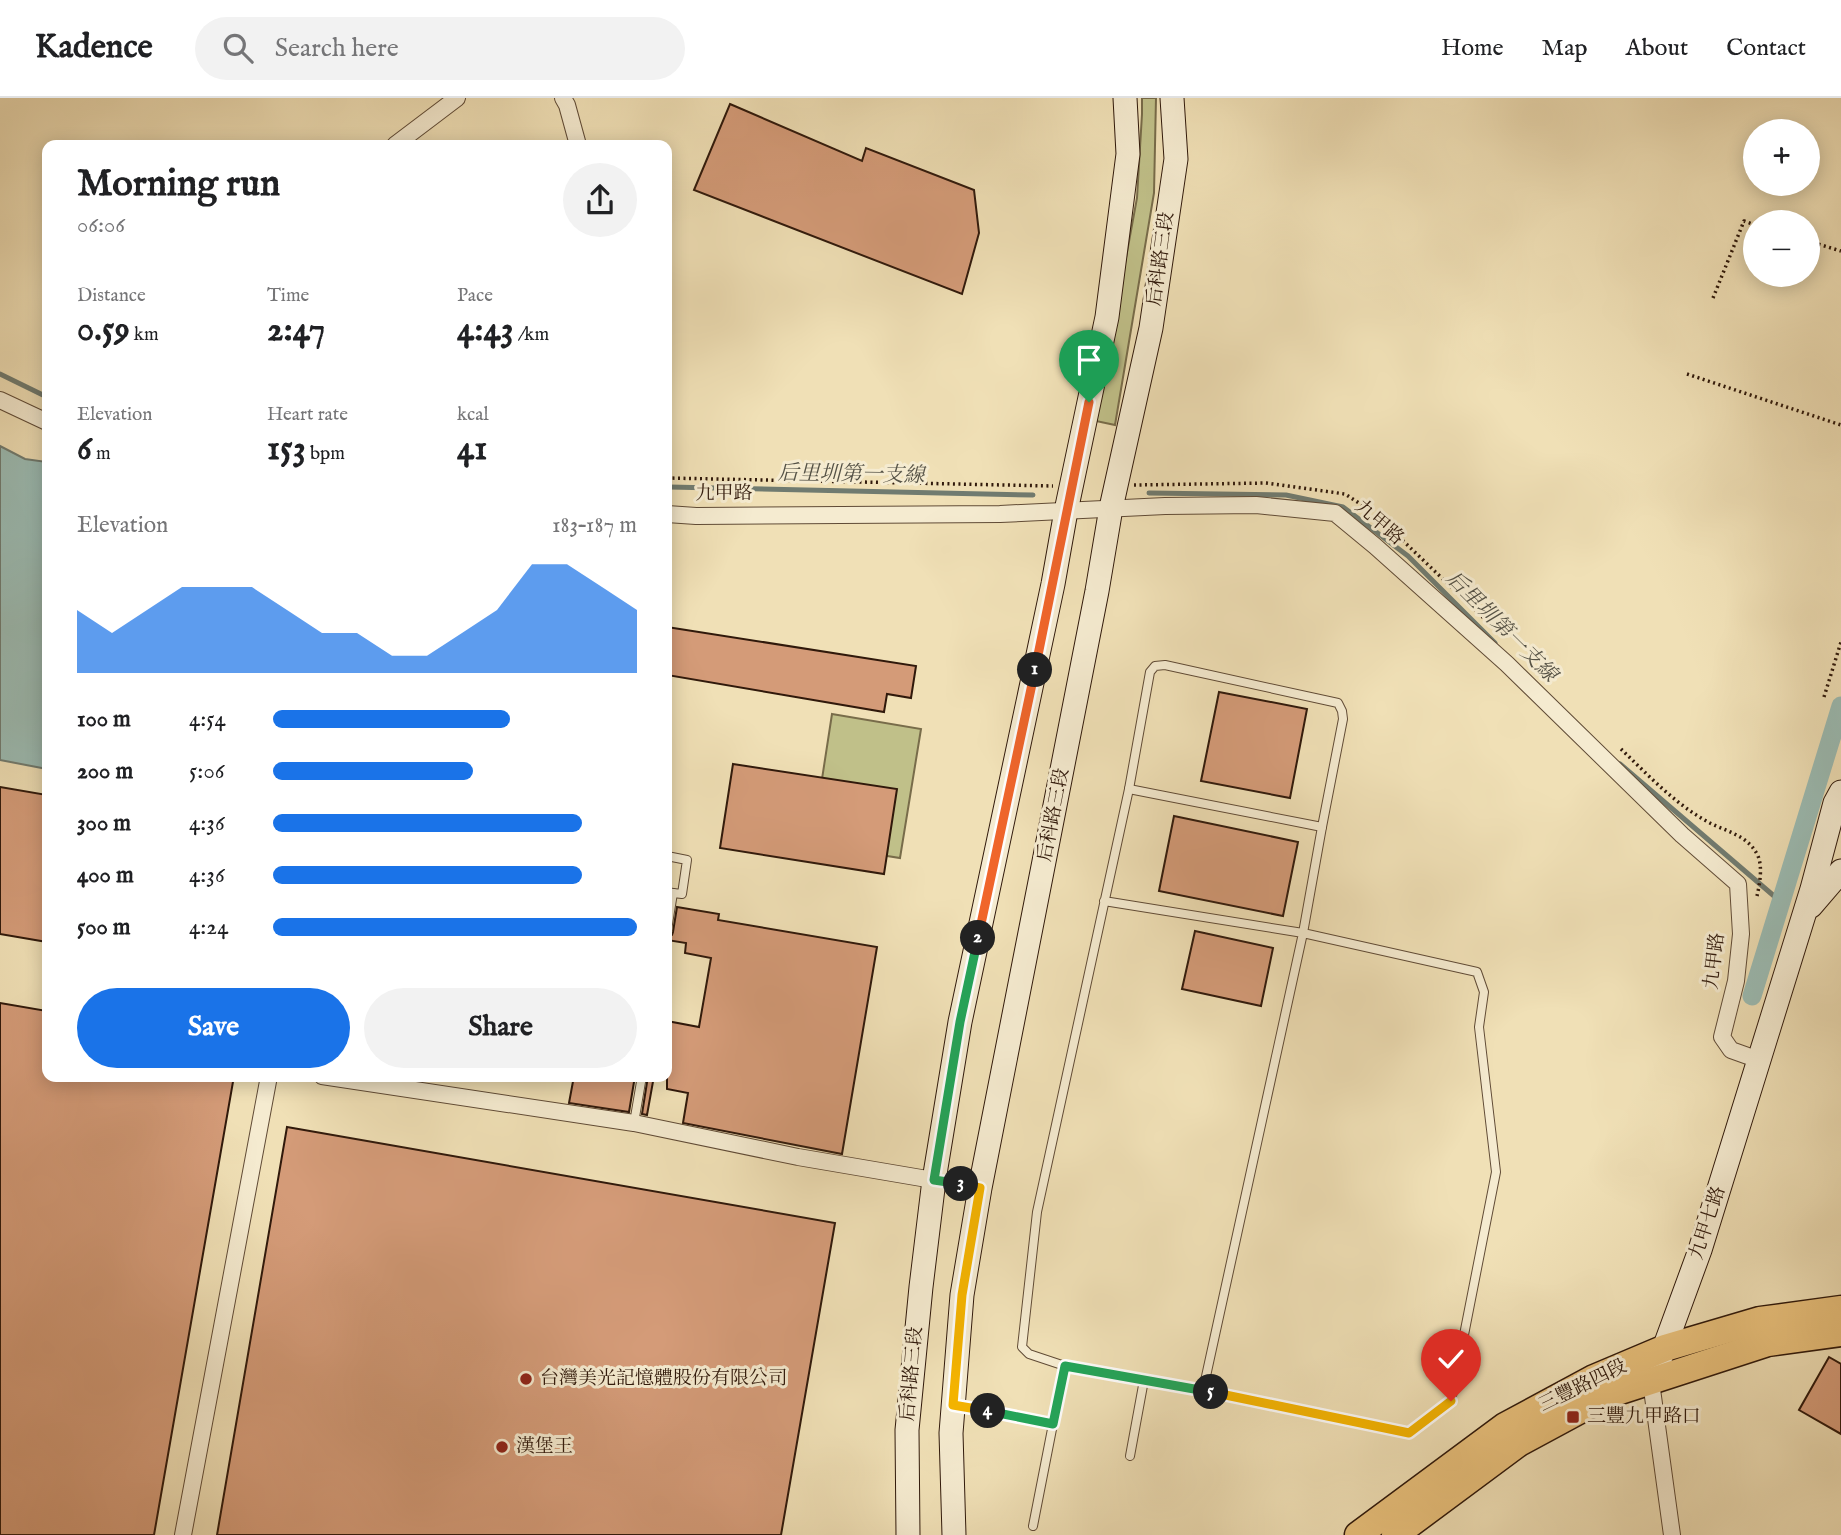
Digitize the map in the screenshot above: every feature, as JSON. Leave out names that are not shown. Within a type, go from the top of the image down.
[{"type":"main road","name":"三豐路四段","points":[[1358,1535],[1505,1426],[1594,1378],[1664,1349],[1759,1320],[1841,1309]]},
{"type":"main road","name":"三豐路四段","points":[[1395,1535],[1519,1443],[1608,1395],[1768,1343],[1841,1333]]},
{"type":"street","points":[[402,140],[457,98]]},
{"type":"street","points":[[563,98],[577,140]]},
{"type":"street","name":"后科路三段","points":[[908,1535],[907,1430],[934,1180],[960,1022],[1107,317],[1128,154],[1125,98]]},
{"type":"street","name":"后科路三段","points":[[954,1535],[951,1433],[962,1295],[980,1188],[1111,508],[1151,328],[1176,159],[1172,98]]},
{"type":"street","points":[[0,400],[42,420]]},
{"type":"street","name":"九甲路","points":[[672,514],[1000,514],[1256,505],[1335,513],[1507,664],[1682,835],[1738,884],[1741,934],[1736,981],[1722,1037],[1731,1050],[1759,1060]]},
{"type":"street","name":"九甲七路","points":[[1672,1535],[1651,1382],[1700,1250],[1804,914],[1835,803],[1841,792]]},
{"type":"street","name":"九甲七路","points":[[1804,914],[1841,871]]},
{"type":"street","points":[[183,1535],[267,1082]]},
{"type":"street","points":[[362,1082],[634,1123],[798,1157],[980,1188]]},
{"type":"lane","points":[[1104,901],[1303,933],[1477,971],[1485,992],[1479,1027],[1496,1172],[1451,1401],[1409,1433],[1203,1390],[1065,1366],[1029,1354],[1022,1347],[1037,1212],[1104,901],[1129,789],[1150,672],[1155,666],[1165,665],[1338,704],[1343,719],[1303,933],[1203,1390]]},
{"type":"lane","points":[[1129,789],[1322,827]]},
{"type":"lane","points":[[672,857],[687,860],[682,894],[672,893]]},
{"type":"lane","points":[[634,1123],[641,1082]]},
{"type":"lane","points":[[1033,1526],[1065,1366]]},
{"type":"lane","points":[[1130,1456],[1144,1380]]},
{"type":"lane","points":[[953,1405],[1053,1424]]},
{"type":"path","points":[[1713,298],[1743,223]]},
{"type":"path","points":[[1820,245],[1841,251]]},
{"type":"path","points":[[1687,374],[1841,425]]},
{"type":"path","points":[[672,478],[1071,487]]},
{"type":"path","points":[[1116,485],[1266,483],[1345,494],[1373,512],[1495,628]]},
{"type":"path","points":[[1824,697],[1841,642]]},
{"type":"path","points":[[1620,748],[1676,800],[1708,822],[1749,843],[1760,863],[1758,892],[1754,903]]},
{"type":"green space","points":[[1142,98],[1156,98],[1154,193],[1115,425],[1096,421],[1137,198]]},
{"type":"green space","points":[[832,714],[921,729],[900,858],[812,844]]},
{"type":"water","points":[[0,446],[25,459],[42,461],[42,768],[0,760]]},
{"type":"building","points":[[730,104],[862,161],[866,148],[974,190],[979,233],[962,294],[694,190]]},
{"type":"building","points":[[672,628],[916,666],[911,698],[887,694],[884,712],[672,676]]},
{"type":"building","points":[[1219,692],[1307,709],[1290,798],[1201,781]]},
{"type":"building","points":[[733,764],[897,789],[884,874],[720,848]]},
{"type":"building","points":[[0,787],[42,794],[42,941],[0,934]]},
{"type":"building","points":[[1174,816],[1298,842],[1283,916],[1159,891]]},
{"type":"building","points":[[677,907],[719,914],[718,920],[877,947],[842,1154],[683,1123],[688,1093],[667,1089],[667,1082],[672,1082],[672,1022],[699,1027],[711,958],[685,953],[686,943],[672,941]]},
{"type":"building","points":[[1195,931],[1273,948],[1261,1006],[1182,989]]},
{"type":"building","points":[[0,1003],[42,1010],[42,1082],[233,1082],[154,1535],[0,1535]]},
{"type":"building","points":[[573,1082],[634,1082],[629,1112],[569,1103]]},
{"type":"building","points":[[647,1082],[653,1082],[647,1115],[642,1114]]},
{"type":"building","name":"台灣美光記憶體股份有限公司","points":[[287,1127],[835,1223],[781,1535],[217,1535]]},
{"type":"building","points":[[1829,1357],[1841,1364],[1841,1434],[1799,1410]]},
{"type":"waterway","name":"后里圳第一支線","points":[[0,374],[42,395]]},
{"type":"waterway","name":"后里圳第一支線","points":[[672,487],[1033,495]]},
{"type":"waterway","name":"后里圳第一支線","points":[[1149,493],[1286,495],[1343,507],[1408,556],[1495,643]]},
{"type":"waterway","points":[[1752,996],[1841,706]]},
{"type":"waterway","name":"后里圳第一支線","points":[[1620,764],[1781,902]]},
{"type":"place","name":"台灣美光記憶體股份有限公司","points":[[526,1379]]},
{"type":"place","name":"三豐九甲路口","points":[[1573,1417]]},
{"type":"place","name":"漢堡王","points":[[502,1447]]},
{"type":"route","points":[[1089,402],[960,1022],[934,1180],[980,1188],[962,1295],[953,1405],[1053,1424],[1065,1366],[1203,1390],[1409,1433],[1451,1401]]}]
